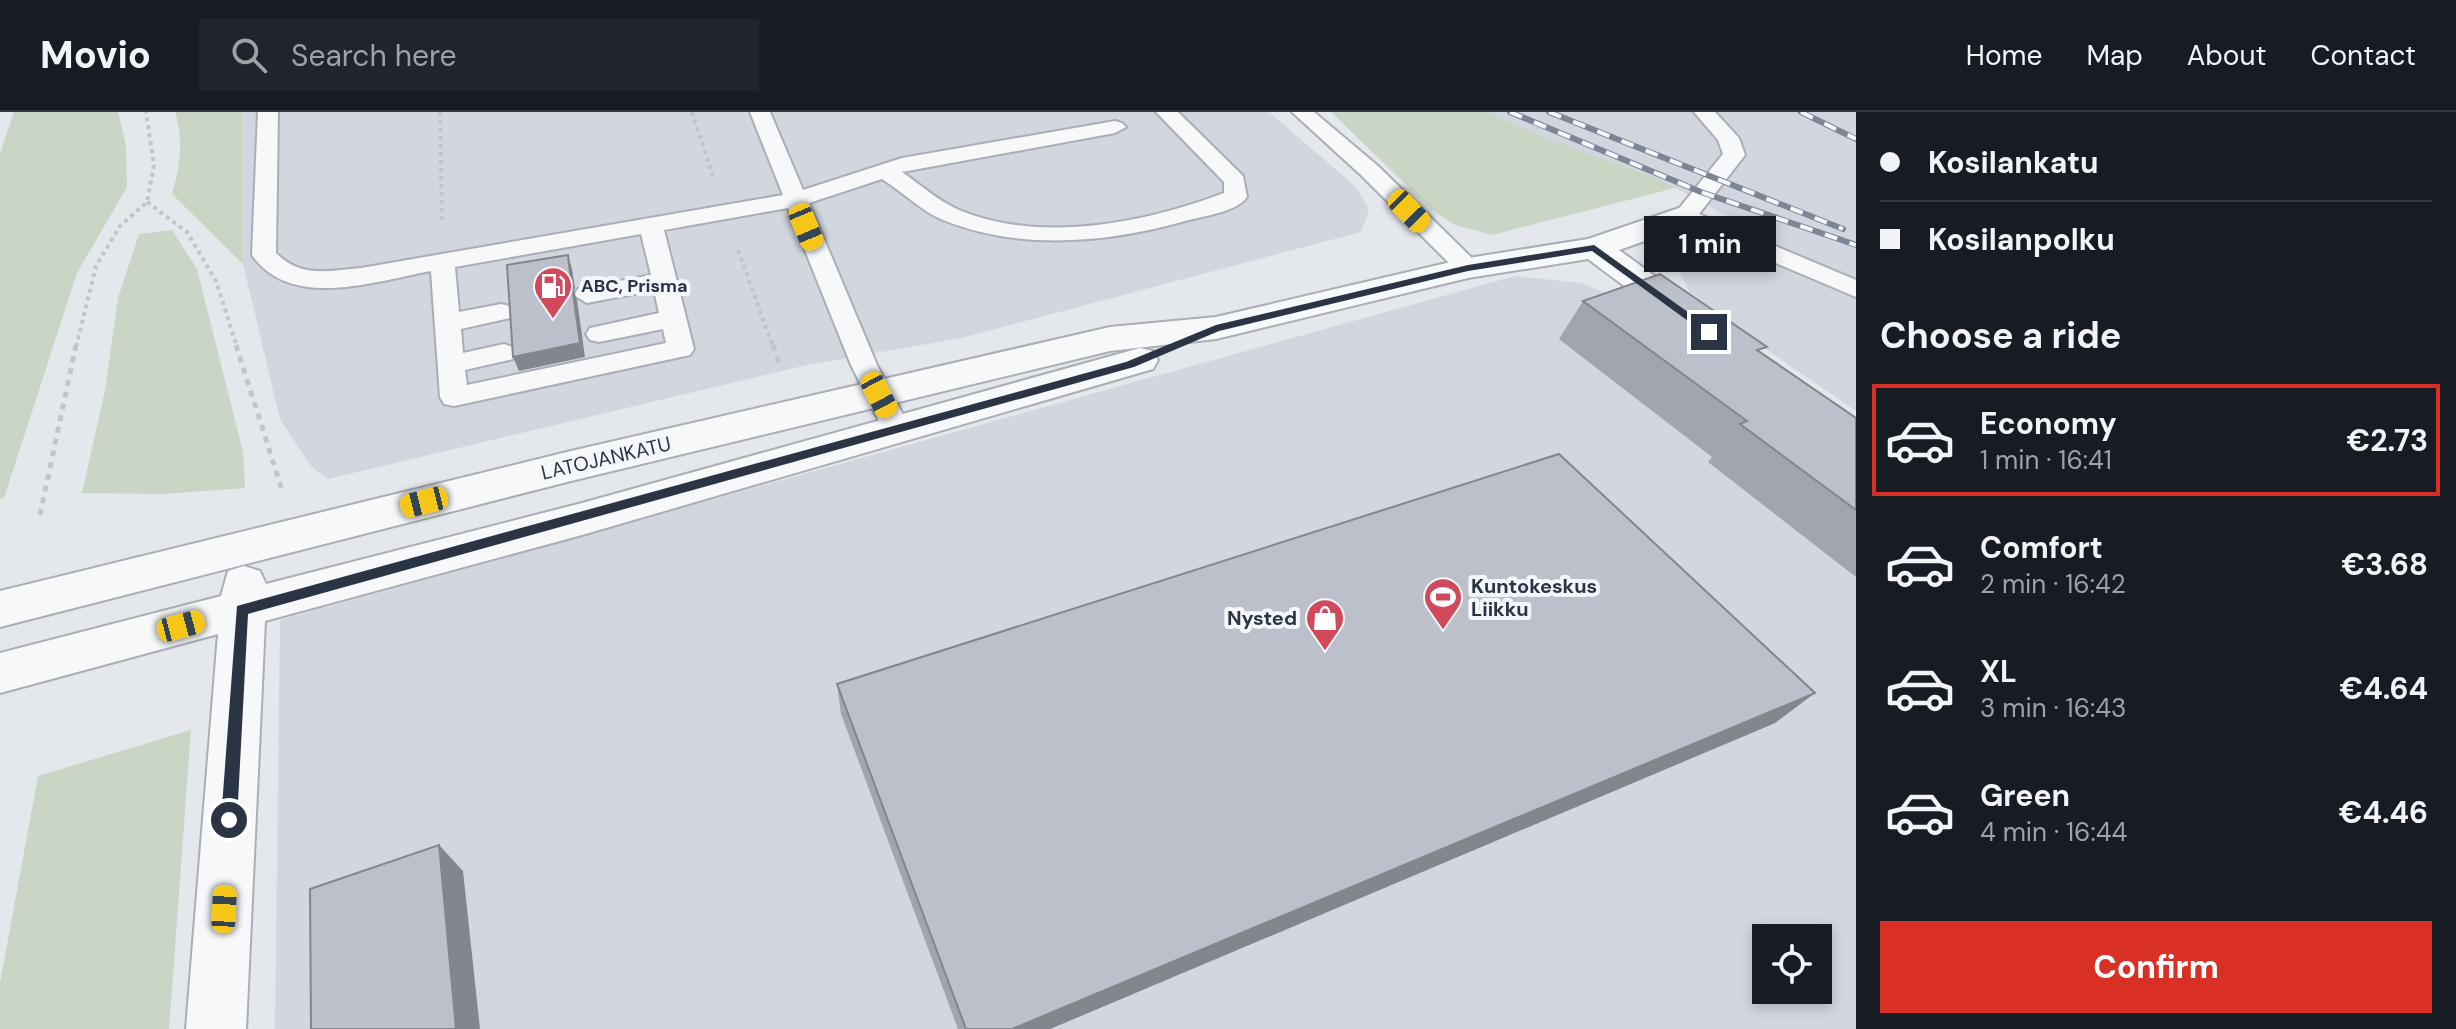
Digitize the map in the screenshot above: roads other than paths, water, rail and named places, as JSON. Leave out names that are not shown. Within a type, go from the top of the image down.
[{"type":"street","name":"LATOJANKATU","points":[[0,609],[247,546],[1130,364],[1216,328],[1468,268],[1594,248],[1685,216]]},
{"type":"street","points":[[1594,248],[1720,340]]},
{"type":"street","name":"LATOJANKATU","points":[[0,673],[242,610],[888,412]]},
{"type":"street","points":[[216,1029],[247,546]]},
{"type":"lane","points":[[268,112],[264,255],[278,272],[300,281],[442,262],[795,200],[885,171],[1115,127]]},
{"type":"lane","points":[[760,112],[888,412]]},
{"type":"lane","points":[[885,171],[947,214],[988,229],[1060,233],[1108,229],[1198,213],[1236,197],[1235,181],[1166,112]]},
{"type":"lane","points":[[1302,112],[1370,171],[1468,268]]},
{"type":"lane","points":[[1704,112],[1728,138],[1734,155],[1685,216],[1856,289]]},
{"type":"lane","points":[[442,262],[454,397],[681,349],[651,225]]},
{"type":"lane","points":[[587,295],[664,280]]},
{"type":"lane","points":[[448,323],[501,312]]},
{"type":"lane","points":[[599,334],[674,318]]},
{"type":"lane","points":[[452,364],[504,353]]},
{"type":"railway","points":[[1510,112],[1701,192],[1856,245]]},
{"type":"railway","points":[[1549,112],[1843,229]]},
{"type":"railway","points":[[1801,112],[1856,139]]},
{"type":"place","name":"ABC, Prisma","points":[[553,320]]},
{"type":"place","name":"Kuntokeskus Liikku","points":[[1443,631]]},
{"type":"place","name":"Nysted","points":[[1325,652]]}]
